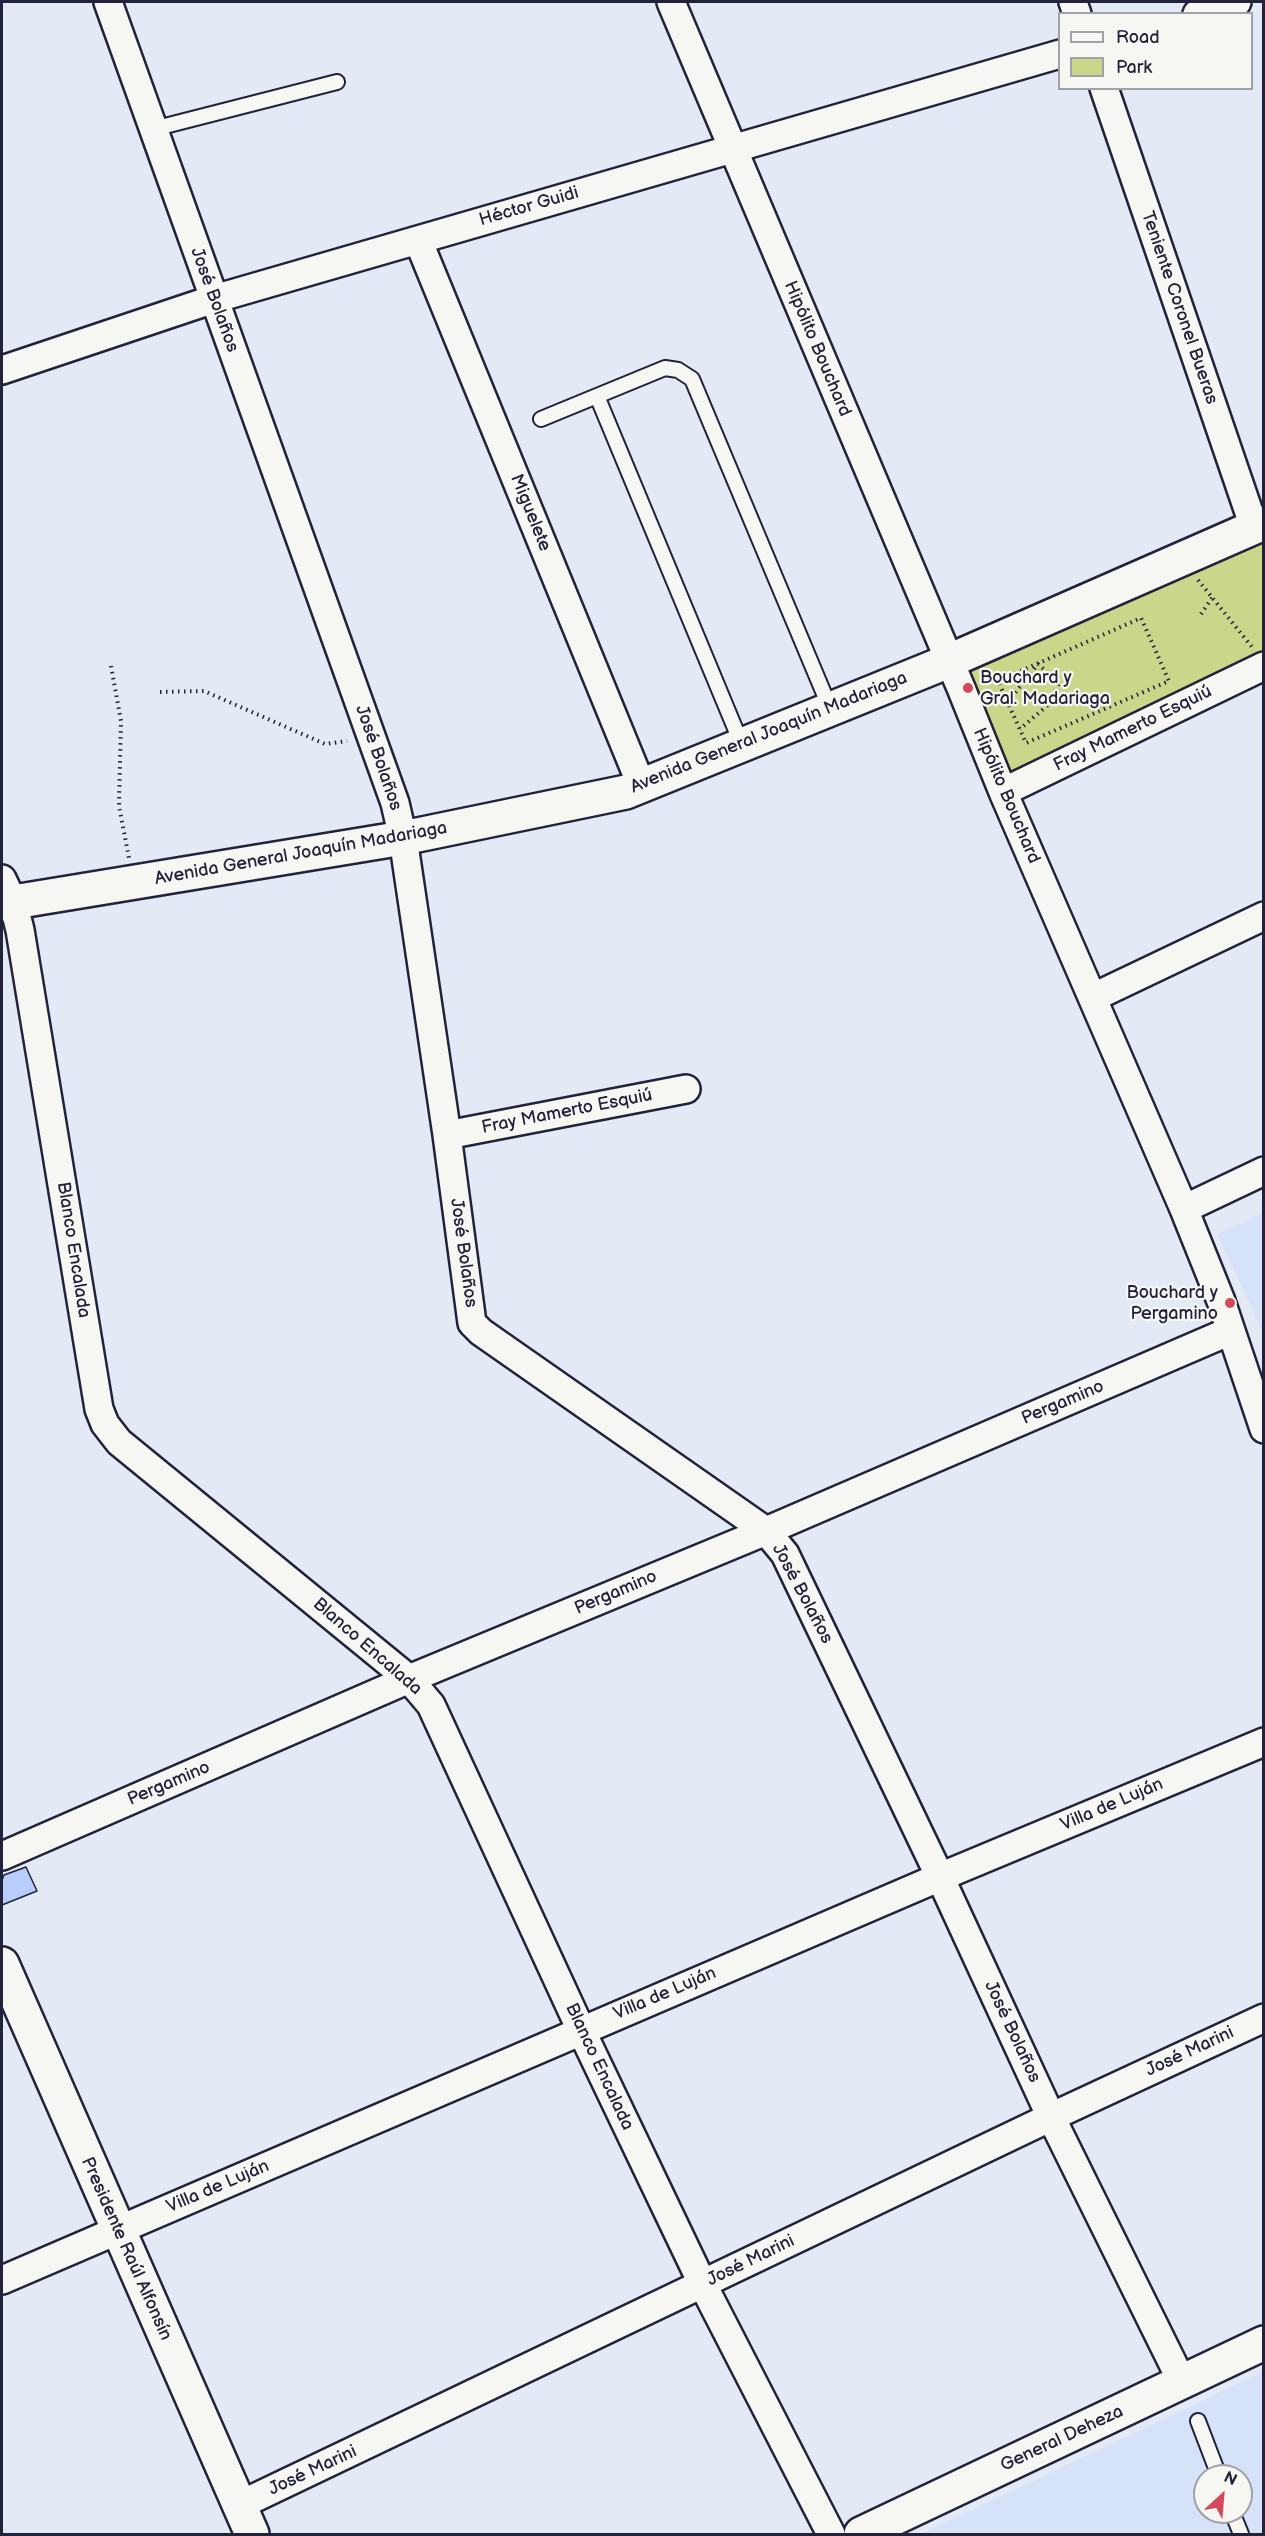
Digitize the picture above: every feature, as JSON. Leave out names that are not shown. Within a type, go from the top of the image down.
[{"type":"main road","name":"Avenida General Joaquín Madariaga","points":[[5,895],[133,882],[403,838],[626,792],[830,708],[952,668],[1181,558],[1258,525]]},
{"type":"main road","name":"Presidente Raúl Alfonsín","points":[[2,1964],[246,2520]]},
{"type":"main road","name":"General Deheza","points":[[861,2535],[1263,2343]]},
{"type":"street","name":"José Bolaños","points":[[108,2],[395,803],[403,838],[447,1135],[472,1323],[481,1332],[766,1531],[785,1554],[940,1877],[1051,2117],[1182,2382]]},
{"type":"street","name":"Hipólito Bouchard","points":[[671,2],[1003,792],[1184,1209],[1230,1331],[1263,1429]]},
{"type":"street","points":[[1204,12],[1237,2]]},
{"type":"street","name":"Héctor Guidi","points":[[2,370],[214,299],[731,147],[1058,54]]},
{"type":"street","name":"Teniente Coronel Bueras","points":[[1105,90],[1258,525]]},
{"type":"street","name":"Miguelete","points":[[418,240],[642,787]]},
{"type":"street","name":"Fray Mamerto Esquiú","points":[[1003,792],[1260,659]]},
{"type":"street","name":"Blanco Encalada","points":[[5,895],[20,930],[99,1409],[105,1424],[119,1442],[409,1679],[431,1705],[581,2030],[703,2285],[831,2535]]},
{"type":"street","points":[[1094,998],[1263,916]]},
{"type":"street","name":"Fray Mamerto Esquiú","points":[[447,1135],[686,1089]]},
{"type":"street","points":[[1184,1209],[1263,1171]]},
{"type":"street","name":"Pergamino","points":[[2,1856],[409,1679],[766,1531],[1230,1331]]},
{"type":"street","name":"Villa de Luján","points":[[2,2280],[581,2030],[1263,1742]]},
{"type":"street","name":"José Marini","points":[[246,2520],[703,2285],[1051,2117],[1263,2018]]},
{"type":"lane","points":[[153,129],[337,82]]},
{"type":"lane","points":[[541,419],[665,368],[678,370],[692,379],[830,708]]},
{"type":"lane","points":[[597,396],[742,745]]},
{"type":"lane","points":[[1198,2421],[1214,2464]]},
{"type":"path","points":[[1181,558],[1260,659]]},
{"type":"path","points":[[1201,615],[1212,598]]},
{"type":"path","points":[[952,668],[998,681],[1141,618],[1169,681],[1026,743],[998,681]]},
{"type":"path","points":[[1008,702],[1038,664]]},
{"type":"path","points":[[1020,729],[1049,704],[1059,683],[1038,664]]},
{"type":"path","points":[[111,666],[121,721],[119,807],[133,882]]},
{"type":"path","points":[[160,692],[204,691],[325,744],[372,739]]},
{"type":"shaded area","points":[[1263,1213],[1263,1332],[1217,1234]]},
{"type":"shaded area","points":[[1263,2372],[1263,2534],[921,2534]]},
{"type":"green space","points":[[1263,523],[1263,666],[1003,792],[949,661]]},
{"type":"building","points":[[26,1867],[37,1891],[2,1905],[4,1875]]},
{"type":"place","name":"Bouchard y Gral. Madariaga","points":[[968,688]]},
{"type":"place","name":"Bouchard y Pergamino","points":[[1230,1303]]}]
